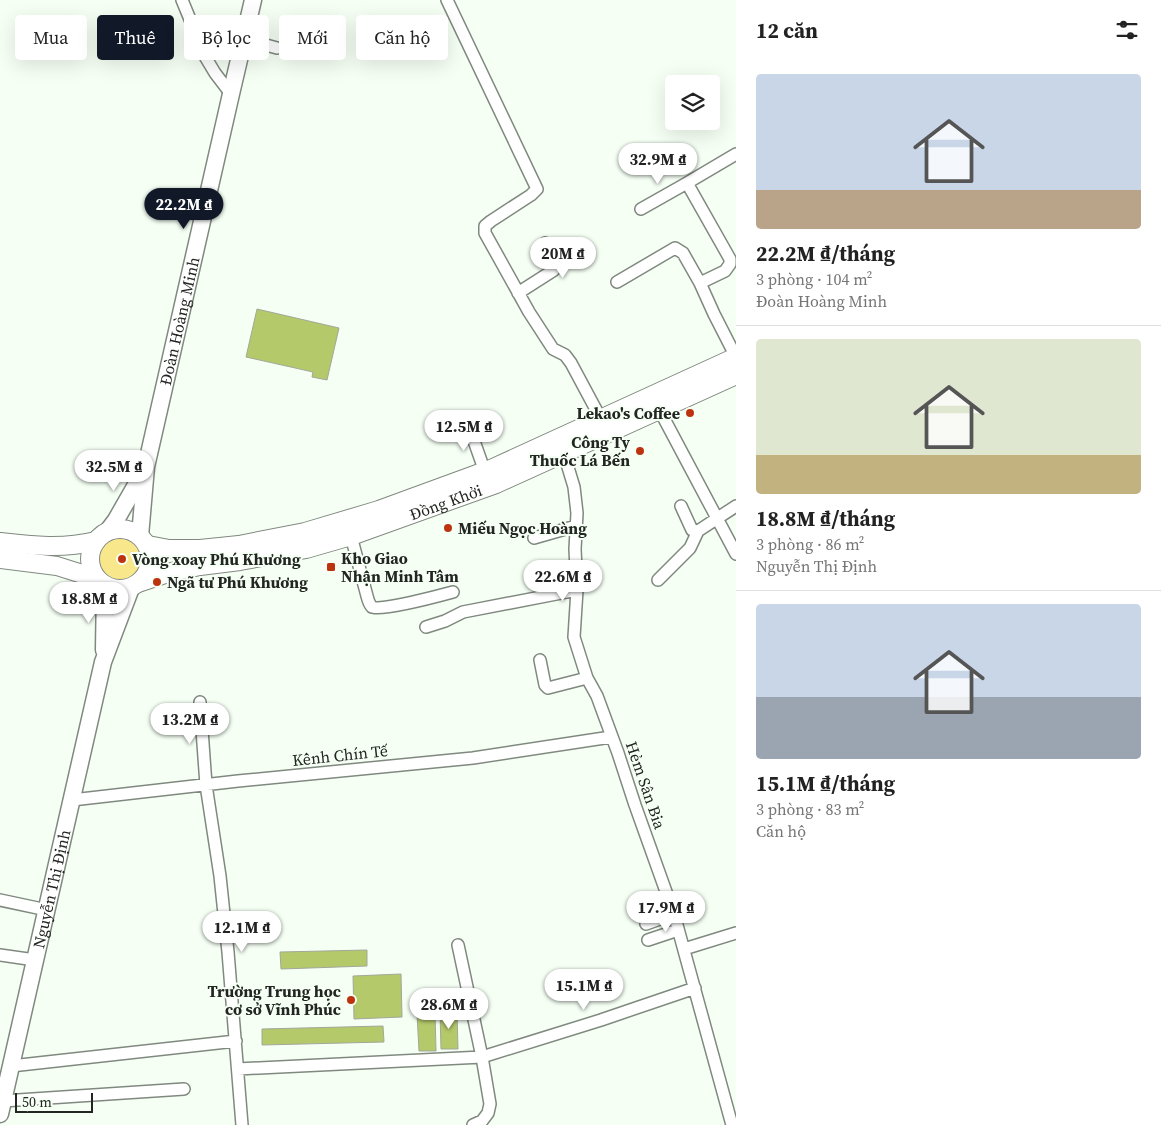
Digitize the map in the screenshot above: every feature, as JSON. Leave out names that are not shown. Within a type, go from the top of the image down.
[{"type":"main road","name":"Đoàn Hoàng Minh","points":[[250,15],[254,0]]},
{"type":"main road","name":"Đoàn Hoàng Minh","points":[[144,541],[146,467],[239,60]]},
{"type":"main road","name":"Đồng Khởi","points":[[144,541],[169,548],[240,553],[306,549],[351,536],[491,475],[601,419],[736,357]]},
{"type":"main road","name":"Đồng Khởi","points":[[136,585],[171,572],[200,566],[305,532],[564,454],[736,375]]},
{"type":"main road","name":"Đoàn Hoàng Minh","points":[[101,536],[116,520],[146,467]]},
{"type":"main road","points":[[0,542],[59,547],[78,545],[115,529],[124,529],[144,541],[150,553],[149,568],[136,585],[122,590],[57,566],[0,559]]},
{"type":"main road","points":[[100,582],[92,571],[90,556],[101,536]]},
{"type":"main road","name":"Nguyễn Thị Định","points":[[100,582],[103,662]]},
{"type":"main road","name":"Nguyễn Thị Định","points":[[2,1107],[103,662],[136,585]]},
{"type":"street","points":[[182,0],[206,58],[231,94]]},
{"type":"street","points":[[447,0],[537,189],[485,226],[485,233],[518,293],[553,349],[565,355],[571,363],[601,419]]},
{"type":"street","points":[[269,46],[277,48]]},
{"type":"street","points":[[641,209],[736,154]]},
{"type":"street","points":[[687,183],[730,264],[725,271],[700,283]]},
{"type":"street","points":[[518,293],[554,270],[555,265],[545,243]]},
{"type":"street","points":[[617,282],[675,248],[683,253],[700,283],[736,357]]},
{"type":"street","points":[[660,411],[736,554]]},
{"type":"street","points":[[468,424],[491,475]]},
{"type":"street","name":"Hẻm Sân Bia","points":[[564,454],[576,499],[575,548],[577,590],[574,637],[587,678],[597,696],[618,753],[674,914],[732,1125]]},
{"type":"street","points":[[681,506],[692,530],[698,531]]},
{"type":"street","points":[[658,580],[690,548],[698,531],[736,506]]},
{"type":"street","points":[[534,538],[576,526]]},
{"type":"street","points":[[351,536],[367,596],[373,608],[379,609],[404,602],[422,601],[453,592]]},
{"type":"street","points":[[426,627],[464,612],[577,590]]},
{"type":"street","points":[[540,660],[545,685],[548,688],[587,678]]},
{"type":"street","points":[[200,702],[206,785],[220,876],[242,1125]]},
{"type":"street","name":"Kênh Chín Tế","points":[[72,800],[473,758],[611,737]]},
{"type":"street","points":[[0,900],[47,910]]},
{"type":"street","points":[[646,924],[674,914]]},
{"type":"street","points":[[648,940],[678,930]]},
{"type":"street","points":[[684,949],[736,933]]},
{"type":"street","points":[[458,945],[482,1056],[490,1104],[488,1112],[482,1121],[473,1125]]},
{"type":"street","points":[[0,955],[35,960]]},
{"type":"street","points":[[238,1069],[482,1056],[601,1020],[695,988]]},
{"type":"street","points":[[12,1066],[236,1041]]},
{"type":"street","points":[[2,1107],[184,1089]]},
{"type":"shaded area","points":[[120,536],[133,540],[139,546],[143,559],[139,572],[133,578],[120,582],[107,578],[101,572],[97,559],[101,546],[107,540]]},
{"type":"building","points":[[257,309],[339,328],[327,380],[312,377],[313,372],[246,357]]},
{"type":"building","points":[[367,950],[367,966],[281,969],[280,952]]},
{"type":"building","points":[[401,974],[402,1017],[354,1019],[353,976]]},
{"type":"building","points":[[440,1012],[457,1012],[458,1049],[441,1049]]},
{"type":"building","points":[[435,1013],[436,1051],[419,1051],[417,1014]]},
{"type":"building","points":[[383,1026],[384,1042],[262,1045],[262,1029]]},
{"type":"place","name":"Lekao's Coffee","points":[[690,413]]},
{"type":"place","name":"Công Ty Thuốc Lá Bến","points":[[640,451]]},
{"type":"place","name":"Miếu Ngọc Hoàng","points":[[448,528]]},
{"type":"place","name":"Vòng xoay Phú Khương","points":[[122,559]]},
{"type":"place","name":"Kho Giao Nhận Minh Tâm","points":[[331,567]]},
{"type":"place","name":"Ngã tư Phú Khương","points":[[157,582]]},
{"type":"place","name":"Trường Trung học cơ sở Vĩnh Phúc","points":[[351,1000]]}]
